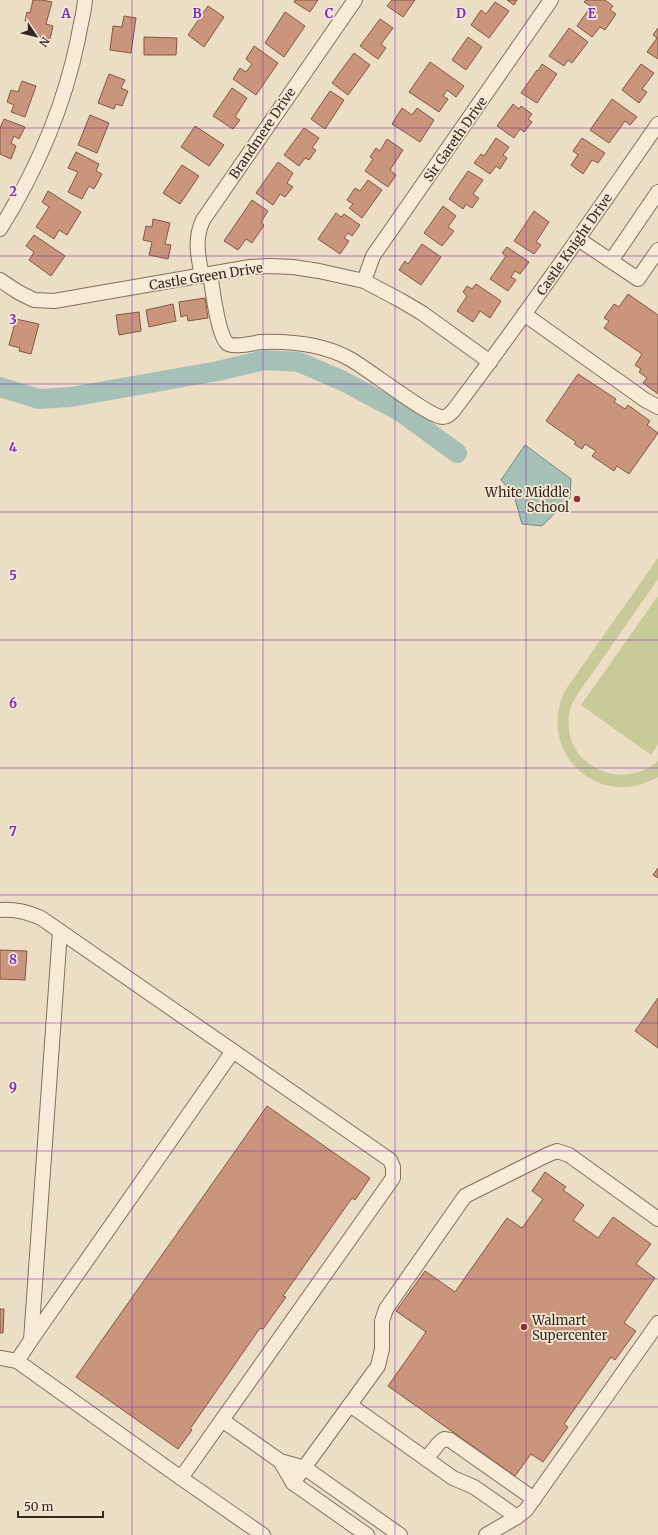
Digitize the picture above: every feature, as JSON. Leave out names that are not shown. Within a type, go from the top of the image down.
[{"type":"street","points":[[0,229],[17,202],[47,142],[55,122],[73,64],[85,0]]},
{"type":"street","name":"Brandmere Drive","points":[[355,0],[203,220],[198,230],[197,252],[206,275],[221,332],[227,343],[231,346],[261,342],[291,342],[317,346],[337,352],[361,364],[415,403],[436,416],[442,417],[448,416],[453,411],[490,362]]},
{"type":"street","name":"Sir Gareth Drive","points":[[364,281],[373,256],[552,0]]},
{"type":"street","name":"Castle Knight Drive","points":[[490,362],[658,124]]},
{"type":"street","points":[[611,261],[658,192]]},
{"type":"street","points":[[578,239],[638,279],[658,250]]},
{"type":"street","name":"Castle Green Drive","points":[[0,280],[18,292],[34,300],[54,301],[250,267],[271,266],[319,271],[364,281],[422,313],[490,362]]},
{"type":"street","points":[[524,314],[645,400],[658,407]]},
{"type":"street","points":[[0,910],[12,909],[26,911],[41,918],[390,1160],[393,1167],[393,1178],[181,1478]]},
{"type":"street","points":[[31,1340],[60,931]]},
{"type":"street","points":[[17,1361],[233,1051]]},
{"type":"street","points":[[293,1483],[378,1366],[382,1349],[382,1322],[386,1309],[465,1196],[557,1151],[569,1155],[658,1219]]},
{"type":"street","points":[[486,1535],[526,1510],[658,1323]]},
{"type":"street","points":[[0,1358],[17,1361],[263,1535]]},
{"type":"street","points":[[350,1405],[453,1478],[474,1487],[517,1517]]},
{"type":"street","points":[[222,1420],[280,1461],[304,1468],[400,1535]]},
{"type":"street","points":[[426,1459],[439,1442],[444,1439],[450,1440],[534,1499]]},
{"type":"street","points":[[280,1461],[293,1483],[367,1535]]},
{"type":"green space","points":[[658,558],[658,579],[577,695],[569,712],[569,733],[575,748],[584,760],[597,769],[612,774],[628,774],[643,770],[658,761],[658,777],[636,786],[614,787],[594,781],[578,769],[565,753],[558,733],[558,712],[566,689]]},
{"type":"green space","points":[[658,596],[658,744],[651,755],[581,705]]},
{"type":"shaded area","points":[[525,445],[571,479],[570,498],[542,526],[522,524],[514,495],[501,480]]},
{"type":"building","points":[[33,0],[52,2],[46,24],[53,26],[50,39],[26,34],[29,22],[25,21],[27,12],[30,13]]},
{"type":"building","points":[[295,0],[318,0],[310,12],[294,2]]},
{"type":"building","points":[[392,0],[415,0],[403,17],[387,6]]},
{"type":"building","points":[[507,0],[517,0],[514,5]]},
{"type":"building","points":[[586,0],[605,0],[613,6],[610,10],[616,14],[605,30],[600,27],[592,37],[577,26],[591,6],[584,2]]},
{"type":"building","points":[[495,2],[509,11],[489,38],[471,25],[481,10],[486,14]]},
{"type":"building","points":[[208,6],[224,17],[204,47],[188,35]]},
{"type":"building","points":[[285,12],[305,26],[284,57],[265,43]]},
{"type":"building","points":[[124,16],[136,18],[131,53],[110,50],[113,26],[122,27]]},
{"type":"building","points":[[380,19],[393,28],[381,44],[386,48],[378,59],[360,46]]},
{"type":"building","points":[[569,28],[588,42],[572,63],[568,60],[564,66],[549,56]]},
{"type":"building","points":[[658,28],[658,59],[647,52],[657,38],[653,35]]},
{"type":"building","points":[[144,37],[177,38],[176,55],[144,55]]},
{"type":"building","points":[[468,37],[482,47],[466,70],[452,60]]},
{"type":"building","points":[[254,46],[278,63],[256,95],[233,79],[240,68],[246,72],[252,64],[246,59]]},
{"type":"building","points":[[354,53],[370,65],[348,95],[332,83]]},
{"type":"building","points":[[430,62],[464,86],[456,97],[447,90],[443,96],[448,99],[439,112],[409,92]]},
{"type":"building","points":[[542,64],[557,74],[537,103],[521,93]]},
{"type":"building","points":[[641,64],[654,73],[642,89],[647,92],[639,103],[622,90]]},
{"type":"building","points":[[109,74],[125,80],[121,88],[128,91],[122,106],[116,104],[114,109],[98,103]]},
{"type":"building","points":[[22,81],[36,86],[25,117],[11,112],[14,105],[7,102],[11,90],[18,92]]},
{"type":"building","points":[[232,88],[247,98],[235,117],[240,120],[233,129],[213,116]]},
{"type":"building","points":[[330,91],[344,100],[325,129],[311,119]]},
{"type":"building","points":[[612,99],[637,117],[630,125],[625,121],[609,143],[590,130]]},
{"type":"building","points":[[513,104],[519,109],[521,106],[532,114],[528,119],[532,122],[524,132],[520,129],[514,138],[497,126]]},
{"type":"building","points":[[402,108],[412,115],[417,108],[434,120],[420,142],[392,124]]},
{"type":"building","points":[[90,115],[109,123],[97,153],[78,145]]},
{"type":"building","points":[[4,119],[25,127],[19,139],[14,136],[11,143],[16,146],[11,159],[0,154],[0,128]]},
{"type":"building","points":[[195,126],[224,145],[209,166],[181,147]]},
{"type":"building","points":[[304,128],[319,138],[312,148],[316,150],[309,160],[305,158],[299,166],[284,155]]},
{"type":"building","points":[[496,138],[509,147],[503,155],[507,158],[500,169],[496,166],[490,174],[474,163],[481,154],[484,156]]},
{"type":"building","points":[[582,138],[605,153],[598,163],[592,160],[583,174],[571,165],[578,155],[573,151]]},
{"type":"building","points":[[387,139],[403,150],[390,170],[396,175],[388,187],[365,171],[373,159],[370,157],[376,148],[380,151]]},
{"type":"building","points":[[76,152],[99,164],[96,171],[102,174],[94,189],[89,186],[82,199],[68,192],[78,172],[68,168]]},
{"type":"building","points":[[278,162],[293,173],[287,183],[293,187],[285,197],[280,194],[273,205],[256,193]]},
{"type":"building","points":[[182,165],[199,176],[180,204],[163,193]]},
{"type":"building","points":[[468,171],[483,180],[473,194],[479,198],[472,208],[466,204],[463,209],[449,199]]},
{"type":"building","points":[[368,180],[382,190],[362,218],[349,208],[353,204],[347,200],[355,188],[360,191]]},
{"type":"building","points":[[48,191],[81,212],[67,235],[59,230],[54,239],[36,227],[49,207],[42,202]]},
{"type":"building","points":[[252,200],[268,211],[261,222],[264,225],[252,243],[246,239],[238,250],[224,241]]},
{"type":"building","points":[[443,206],[456,216],[448,227],[454,231],[442,246],[424,233]]},
{"type":"building","points":[[534,211],[549,222],[536,242],[541,245],[534,254],[514,241]]},
{"type":"building","points":[[336,213],[341,217],[344,214],[360,225],[352,236],[348,233],[344,238],[349,241],[340,254],[318,239]]},
{"type":"building","points":[[153,219],[170,223],[165,244],[171,245],[168,259],[149,255],[152,242],[143,240],[146,226],[152,227]]},
{"type":"building","points":[[34,235],[65,256],[51,276],[29,260],[34,252],[26,246]]},
{"type":"building","points":[[422,244],[441,257],[421,285],[399,270],[405,261],[408,264]]},
{"type":"building","points":[[507,247],[529,262],[520,274],[515,271],[511,277],[516,280],[508,291],[490,279],[506,256],[502,253]]},
{"type":"building","points":[[476,284],[501,301],[490,318],[480,311],[473,322],[457,311],[467,296],[463,292],[467,286],[472,289]]},
{"type":"building","points":[[628,294],[658,315],[658,394],[643,383],[647,378],[639,372],[641,369],[635,365],[642,354],[604,328],[609,321],[604,318],[614,304],[619,307]]},
{"type":"building","points":[[205,298],[208,318],[188,321],[187,315],[181,317],[179,302]]},
{"type":"building","points":[[173,304],[176,321],[149,327],[146,310]]},
{"type":"building","points":[[139,312],[141,331],[119,335],[116,315]]},
{"type":"building","points":[[16,319],[39,324],[31,354],[19,351],[20,348],[9,345]]},
{"type":"building","points":[[578,374],[616,399],[614,402],[625,409],[628,405],[650,421],[647,425],[658,433],[629,474],[617,466],[614,471],[592,456],[596,451],[585,444],[582,449],[574,444],[576,442],[546,421]]},
{"type":"building","points":[[658,868],[658,878],[653,875]]},
{"type":"building","points":[[0,950],[27,951],[25,980],[0,979]]},
{"type":"building","points":[[658,998],[658,1048],[635,1031]]},
{"type":"building","points":[[267,1106],[370,1178],[355,1200],[352,1198],[283,1296],[286,1297],[263,1329],[260,1328],[190,1429],[192,1430],[178,1449],[76,1377]]},
{"type":"building","name":"Walmart Supercenter","points":[[545,1172],[566,1187],[563,1190],[584,1205],[573,1220],[598,1238],[613,1217],[651,1244],[636,1264],[655,1278],[624,1323],[636,1331],[615,1360],[611,1357],[564,1424],[568,1427],[543,1462],[531,1454],[515,1476],[388,1386],[426,1332],[396,1311],[425,1271],[455,1292],[507,1218],[522,1228],[543,1199],[532,1191]]},
{"type":"building","points":[[0,1309],[4,1309],[3,1333],[0,1333]]},
{"type":"waterway","points":[[0,387],[39,399],[71,397],[218,371],[264,360],[299,362],[343,381],[401,412],[457,453]]},
{"type":"place","name":"White Middle School","points":[[577,499]]},
{"type":"place","name":"Walmart Supercenter","points":[[524,1327]]}]
